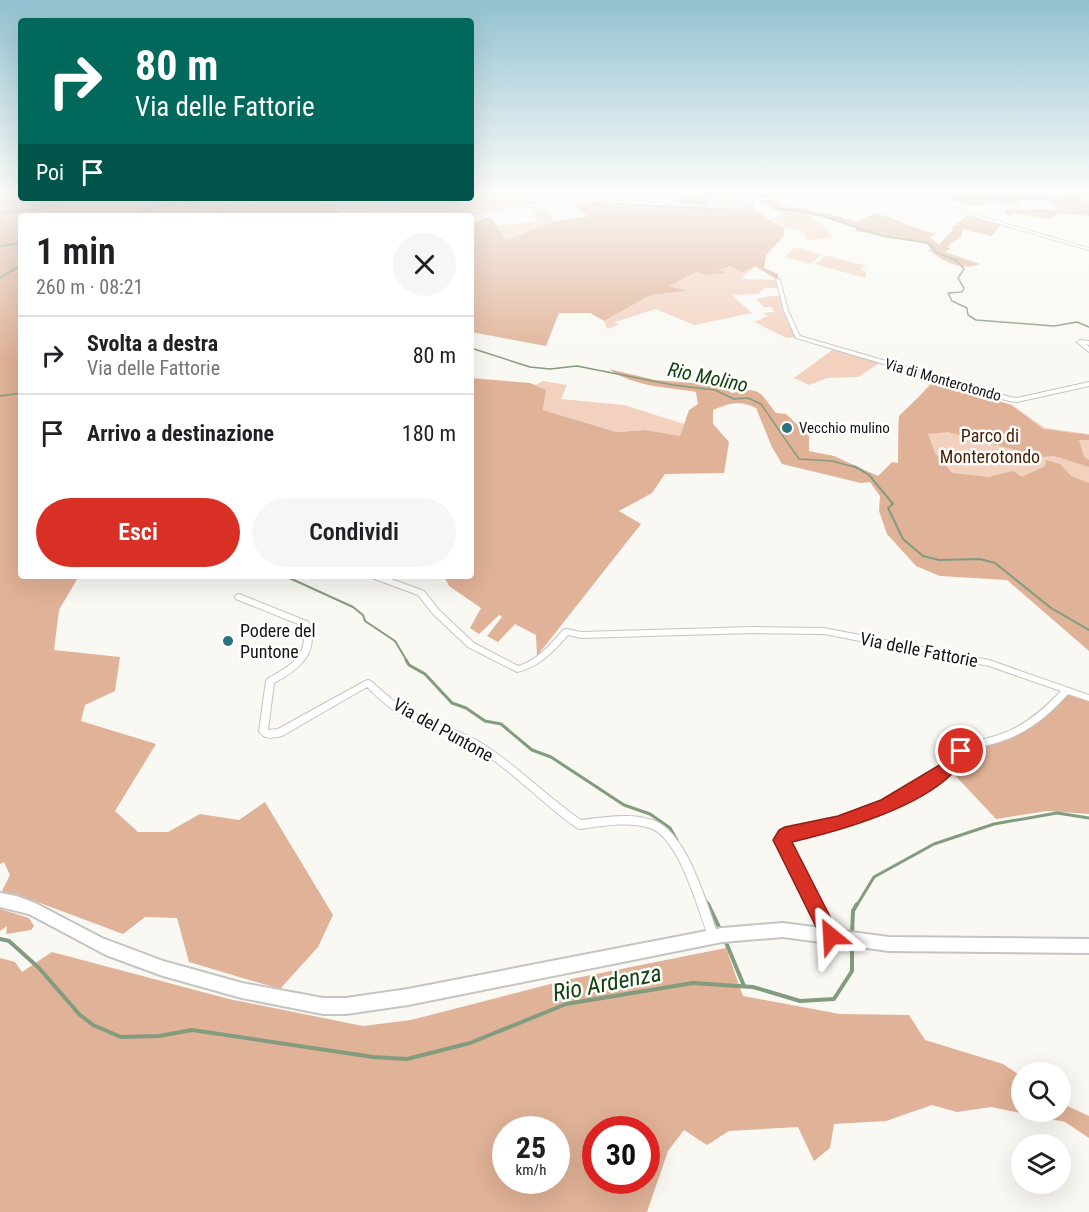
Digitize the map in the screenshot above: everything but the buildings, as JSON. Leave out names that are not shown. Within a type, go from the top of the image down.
[{"type":"main road","points":[[0,900],[22,903],[109,949],[169,971],[323,1006],[408,997],[714,937],[783,930],[869,942],[945,946],[1089,946]]},
{"type":"street","name":"Via di Monterotondo","points":[[778,280],[786,311],[798,337],[1009,399],[1017,400],[1089,384]]},
{"type":"street","points":[[1089,343],[1080,342],[1089,350]]},
{"type":"street","name":"Via delle Fattorie","points":[[383,579],[421,593],[436,612],[471,645],[517,669],[530,665],[553,647],[566,632],[581,635],[809,630],[989,663],[1089,699]]},
{"type":"street","name":"Via del Puntone","points":[[238,597],[306,624],[308,633],[307,654],[293,670],[270,681],[263,731],[266,734],[279,733],[369,684],[408,715],[443,728],[486,750],[556,809],[580,825],[621,819],[660,828],[678,850],[714,937]]},
{"type":"street","points":[[837,937],[782,840],[785,836],[838,824],[887,806],[949,768],[961,751],[1020,731],[1048,710],[1066,690]]},
{"type":"green space","points":[[794,248],[821,254],[811,264],[785,257]]},
{"type":"green space","points":[[823,255],[868,266],[861,267],[862,271],[866,272],[866,278],[814,264],[825,257]]},
{"type":"green space","points":[[730,265],[755,266],[741,279],[776,280],[778,288],[765,288],[758,294],[732,295],[752,313],[694,325],[656,309],[615,322],[618,325],[607,329],[604,321],[651,295],[686,291],[668,286],[696,272],[706,275],[725,273],[718,270]]},
{"type":"green space","points":[[780,296],[783,311],[798,337],[787,338],[754,322],[768,316],[763,313],[774,312],[772,307],[764,307],[756,299]]},
{"type":"green space","points":[[835,348],[881,362],[858,377],[827,378],[809,385],[794,378]]},
{"type":"green space","name":"Parco di Monterotondo","points":[[933,380],[1012,405],[1045,428],[1089,434],[1089,519],[898,464],[898,422]]},
{"type":"green space","points":[[543,381],[567,385],[561,399],[624,405],[684,424],[680,436],[645,430],[618,432],[543,410],[546,391],[535,385]]},
{"type":"shaded area","points":[[0,248],[18,248],[18,579],[77,579],[59,610],[54,650],[120,657],[115,691],[85,705],[81,721],[156,744],[115,811],[138,832],[168,832],[200,814],[239,820],[265,802],[333,915],[318,947],[280,989],[189,962],[177,918],[145,917],[123,934],[16,894],[0,895],[10,875],[4,862],[0,864]]},
{"type":"shaded area","points":[[474,248],[773,248],[766,255],[764,268],[778,274],[778,280],[755,266],[743,272],[730,266],[719,270],[727,273],[706,275],[696,272],[669,286],[687,291],[651,295],[604,321],[590,313],[559,313],[546,346],[474,333]]},
{"type":"shaded area","points":[[930,248],[948,248],[950,249],[945,252],[980,264],[959,266],[928,250],[931,249]]},
{"type":"shaded area","points":[[609,369],[655,380],[718,385],[732,393],[755,391],[760,393],[776,413],[786,414],[809,436],[809,451],[834,456],[878,476],[892,462],[898,463],[899,416],[934,382],[1011,405],[1043,429],[1089,435],[1089,440],[1079,440],[1084,457],[1089,460],[1089,467],[1054,456],[1041,457],[948,432],[928,434],[935,453],[952,473],[989,477],[1013,471],[1022,477],[1045,466],[1046,460],[1060,464],[1071,476],[1089,483],[1089,651],[1007,580],[940,576],[916,566],[887,534],[879,511],[880,496],[870,482],[861,483],[782,464],[772,447],[756,408],[740,403],[713,410],[713,424],[729,442],[724,473],[665,474],[652,493],[619,511],[641,524],[537,656],[536,635],[515,624],[498,642],[487,636],[502,617],[499,615],[479,634],[470,628],[481,608],[449,586],[446,579],[474,579],[474,378],[530,383],[546,390],[543,410],[617,432],[645,430],[680,436],[689,410],[698,404],[696,392],[640,383]]},
{"type":"shaded area","points":[[1067,693],[1089,701],[1089,814],[1047,811],[996,819],[951,771],[958,762],[967,763],[960,756],[962,753],[1021,733],[1035,724]]},
{"type":"shaded area","points":[[0,909],[29,918],[34,926],[31,930],[6,934],[7,926],[0,931]]},
{"type":"shaded area","points":[[726,948],[743,996],[840,1014],[909,1015],[925,1040],[1003,1064],[1011,1069],[1011,1111],[991,1107],[957,1112],[932,1105],[886,1121],[834,1124],[830,1148],[814,1161],[798,1127],[729,1131],[707,1145],[684,1130],[668,1151],[660,1174],[660,1116],[582,1116],[582,1194],[653,1194],[647,1212],[0,1212],[0,958],[15,962],[22,972],[52,952],[229,999],[363,1026],[411,1020],[566,980]]},
{"type":"shaded area","points":[[1071,1108],[1089,1116],[1089,1138],[1065,1122],[1071,1122]]},
{"type":"waterway","points":[[932,248],[937,253],[956,260],[964,269],[958,278],[964,288],[962,292],[948,293],[952,301],[967,308],[968,315],[976,320],[1054,326],[1077,322],[1089,327]]},
{"type":"waterway","points":[[0,278],[18,267]]},
{"type":"waterway","name":"Rio Molino","points":[[474,349],[530,367],[550,369],[577,366],[673,385],[715,390],[734,399],[748,398],[761,404],[799,459],[832,461],[857,468]]},
{"type":"waterway","points":[[0,396],[18,393]]},
{"type":"waterway","name":"Rio Molino","points":[[857,468],[869,475],[893,504],[888,508],[903,539],[923,556],[939,560],[980,559],[995,563],[1051,608],[1089,630]]},
{"type":"waterway","points":[[292,579],[353,607],[363,615],[365,621],[395,641],[407,661]]},
{"type":"waterway","points":[[406,660],[409,665],[425,674],[452,703],[466,708],[485,721],[501,724],[532,750],[551,757],[624,805],[650,814],[670,828],[677,840]]},
{"type":"waterway","name":"Rio Ardenza","points":[[857,905],[874,877],[934,844],[994,824],[1057,813],[1089,818]]},
{"type":"waterway","points":[[708,904],[720,929]]},
{"type":"waterway","name":"Rio Ardenza","points":[[852,935],[853,911],[857,904]]},
{"type":"waterway","name":"Rio Ardenza","points":[[0,939],[9,941],[39,968],[79,1014],[93,1025],[121,1037],[159,1036],[192,1030],[373,1057],[407,1059],[470,1043],[566,1004],[693,983],[753,987],[800,1001],[834,999],[852,971],[852,944]]},
{"type":"waterway","points":[[725,940],[744,986]]},
{"type":"place","name":"Vecchio mulino","points":[[787,428]]},
{"type":"place","name":"Podere del Puntone","points":[[228,641]]},
{"type":"route","points":[[831,936],[782,840],[785,836],[838,824],[887,806],[949,768],[961,751]]}]
